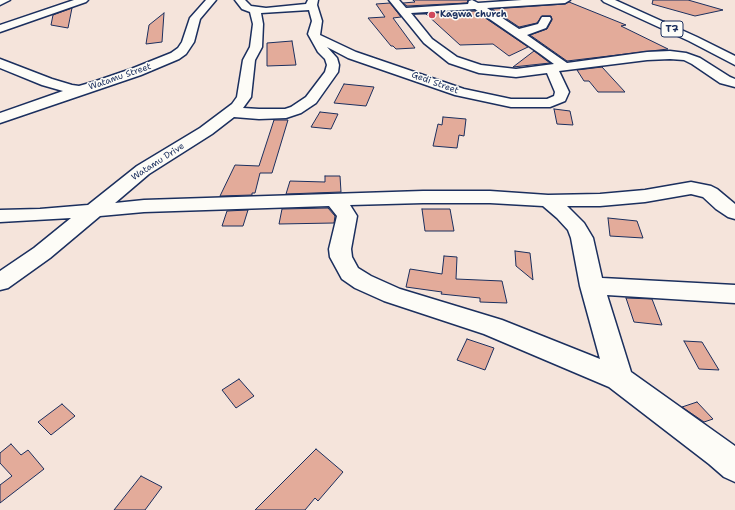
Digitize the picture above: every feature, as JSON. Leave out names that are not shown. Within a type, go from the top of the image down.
[{"type":"main road","points":[[0,2],[5,0]]},
{"type":"main road","points":[[0,29],[83,0]]},
{"type":"main road","name":"Watamu Street","points":[[0,63],[62,87],[79,90],[98,86],[175,56],[188,42],[195,18],[211,0]]},
{"type":"main road","points":[[240,0],[245,7],[254,10],[294,9],[308,7],[313,2]]},
{"type":"main road","points":[[394,0],[428,41],[453,60],[465,65],[507,73],[520,73],[658,55],[676,55],[696,61],[725,80],[735,83]]},
{"type":"main road","points":[[404,11],[472,3],[565,0]]},
{"type":"main road","name":"T7","points":[[608,0],[693,39],[735,61]]},
{"type":"main road","points":[[233,112],[277,114],[296,110],[306,105],[311,100],[331,72],[333,65],[314,34],[317,21],[313,2]]},
{"type":"main road","points":[[472,3],[518,33],[558,67]]},
{"type":"main road","name":"Watamu Drive","points":[[0,282],[42,253],[143,170],[206,131],[233,112],[244,97],[249,60],[256,47],[258,24],[254,10]]},
{"type":"main road","points":[[518,33],[542,26],[546,19]]},
{"type":"main road","name":"Gedi Street","points":[[316,37],[352,54],[460,92],[485,99],[522,104],[550,103],[560,98],[562,92],[558,67]]},
{"type":"main road","points":[[330,58],[352,54]]},
{"type":"main road","points":[[0,118],[79,90]]},
{"type":"main road","points":[[0,216],[40,215],[94,209],[144,206],[478,197],[548,201],[600,200],[645,196],[685,188],[698,188],[710,193],[723,205],[735,213]]},
{"type":"main road","points":[[335,201],[341,206],[347,216],[340,249],[341,258],[350,273],[363,282],[392,295],[493,327],[619,379],[720,453],[735,466]]},
{"type":"main road","points":[[548,201],[568,219],[582,238],[592,286],[619,379]]},
{"type":"main road","points":[[592,286],[735,294]]},
{"type":"building","points":[[413,0],[468,0],[467,3],[407,6],[403,3],[415,2]]},
{"type":"building","points":[[653,0],[688,0],[723,10],[695,16],[652,4]]},
{"type":"building","points":[[569,2],[626,25],[621,26],[668,49],[567,61],[530,35],[547,29],[552,20],[551,16],[542,16],[537,23],[519,27],[492,9],[565,4]]},
{"type":"building","points":[[390,3],[401,17],[393,18],[415,48],[396,49],[391,46],[368,18],[385,17],[376,4]]},
{"type":"building","points":[[72,8],[68,28],[51,25],[53,15]]},
{"type":"building","points":[[475,11],[528,47],[509,56],[493,44],[460,45],[426,14],[414,14]]},
{"type":"building","points":[[164,13],[162,42],[146,44],[149,25]]},
{"type":"building","points":[[292,41],[296,65],[267,66],[267,43]]},
{"type":"building","points":[[534,51],[550,63],[513,67]]},
{"type":"building","points":[[602,67],[625,92],[598,92],[589,81],[584,81],[577,70]]},
{"type":"building","points":[[344,84],[374,87],[366,106],[334,103]]},
{"type":"building","points":[[554,109],[570,111],[573,125],[557,124]]},
{"type":"building","points":[[320,112],[338,114],[331,129],[311,127]]},
{"type":"building","points":[[443,117],[466,119],[464,136],[459,135],[457,148],[433,146],[438,124],[442,125]]},
{"type":"building","points":[[274,120],[288,120],[272,173],[260,173],[255,193],[252,193],[252,195],[220,196],[235,165],[259,166]]},
{"type":"building","points":[[325,176],[340,176],[341,192],[286,194],[290,181],[325,182]]},
{"type":"building","points":[[328,208],[335,216],[334,223],[279,224],[282,209]]},
{"type":"building","points":[[422,209],[450,209],[454,231],[425,231]]},
{"type":"building","points":[[248,210],[243,226],[222,226],[227,211]]},
{"type":"building","points":[[608,218],[637,221],[643,238],[610,236]]},
{"type":"building","points":[[515,251],[530,253],[533,280],[516,266]]},
{"type":"building","points":[[444,256],[457,257],[456,279],[502,281],[507,303],[480,302],[480,298],[441,294],[442,292],[406,287],[410,269],[442,274]]},
{"type":"building","points":[[626,298],[652,299],[662,325],[634,322]]},
{"type":"building","points":[[467,339],[494,348],[485,370],[457,360]]},
{"type":"building","points":[[684,341],[702,342],[719,370],[699,369]]},
{"type":"building","points":[[239,379],[254,396],[236,408],[222,390]]},
{"type":"building","points":[[697,402],[713,419],[704,422],[682,407]]},
{"type":"building","points":[[62,404],[75,416],[51,435],[38,422]]},
{"type":"building","points":[[11,444],[21,455],[28,450],[44,469],[0,503],[0,485],[12,476],[0,463],[0,453]]},
{"type":"building","points":[[316,449],[343,472],[318,501],[315,498],[305,510],[255,510]]},
{"type":"building","points":[[141,476],[162,487],[145,510],[114,510]]},
{"type":"place","name":"Kagwa church","points":[[432,15]]}]
